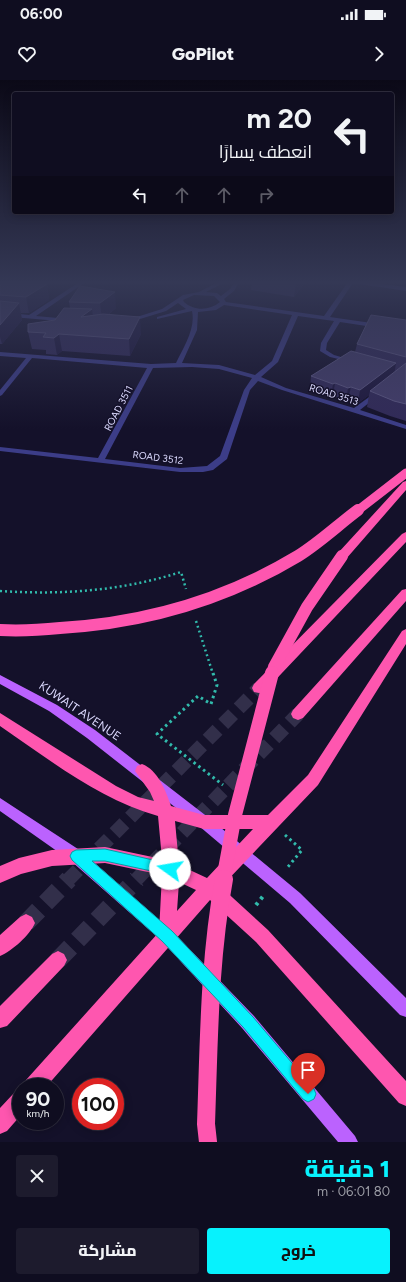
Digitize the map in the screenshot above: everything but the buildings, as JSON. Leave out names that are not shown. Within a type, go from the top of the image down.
[{"type":"highway","points":[[0,630],[17,631],[97,626],[154,616],[207,600],[253,581],[299,555],[406,473]]},
{"type":"highway","points":[[208,1142],[206,1124],[210,996],[218,911],[236,815],[255,734],[274,667],[307,607],[342,556],[406,484]]},
{"type":"highway","points":[[260,688],[406,536]]},
{"type":"highway","points":[[298,714],[406,593]]},
{"type":"highway","points":[[41,1078],[209,888],[313,780],[406,634]]},
{"type":"highway","points":[[0,720],[111,791],[136,803],[204,822],[271,822]]},
{"type":"highway","points":[[142,771],[159,792],[169,839],[170,869],[167,936]]},
{"type":"highway","points":[[0,875],[19,866],[52,858],[105,855],[170,869],[209,888],[262,936],[406,1096]]},
{"type":"highway","points":[[0,947],[26,923]]},
{"type":"highway","points":[[0,1019],[58,960]]},
{"type":"highway","points":[[0,1124],[12,1110]]},
{"type":"main road","name":"KUWAIT AVENUE","points":[[0,679],[54,708],[142,771],[295,898],[406,1008]]},
{"type":"main road","points":[[0,804],[76,856],[167,936],[248,1022],[348,1142]]},
{"type":"street","points":[[178,365],[193,331]]},
{"type":"street","name":"ROAD 3512","points":[[0,449],[189,470],[210,468],[224,457],[247,390],[257,377],[275,362],[289,331]]},
{"type":"street","points":[[332,331],[324,343],[323,351],[332,356],[360,363]]},
{"type":"street","name":"ROAD 3513","points":[[0,354],[152,366],[178,365],[219,367],[257,377],[284,390],[356,410],[406,427]]},
{"type":"street","points":[[0,394],[30,356]]},
{"type":"street","name":"ROAD 3511","points":[[101,460],[152,366]]},
{"type":"street","points":[[356,410],[385,388]]},
{"type":"path","points":[[0,591],[42,595],[97,592],[144,583],[181,572],[188,595]]},
{"type":"path","points":[[195,617],[217,685],[211,704],[198,696],[157,734],[226,788]]},
{"type":"path","points":[[243,919],[302,850],[271,822]]},
{"type":"tunnel","points":[[68,880],[259,688]]},
{"type":"tunnel","points":[[136,880],[298,714]]},
{"type":"tunnel","points":[[26,923],[69,879]]},
{"type":"tunnel","points":[[58,960],[137,879]]},
{"type":"route","points":[[170,869],[126,858],[105,855],[76,856],[167,936],[248,1022],[308,1094]]}]
